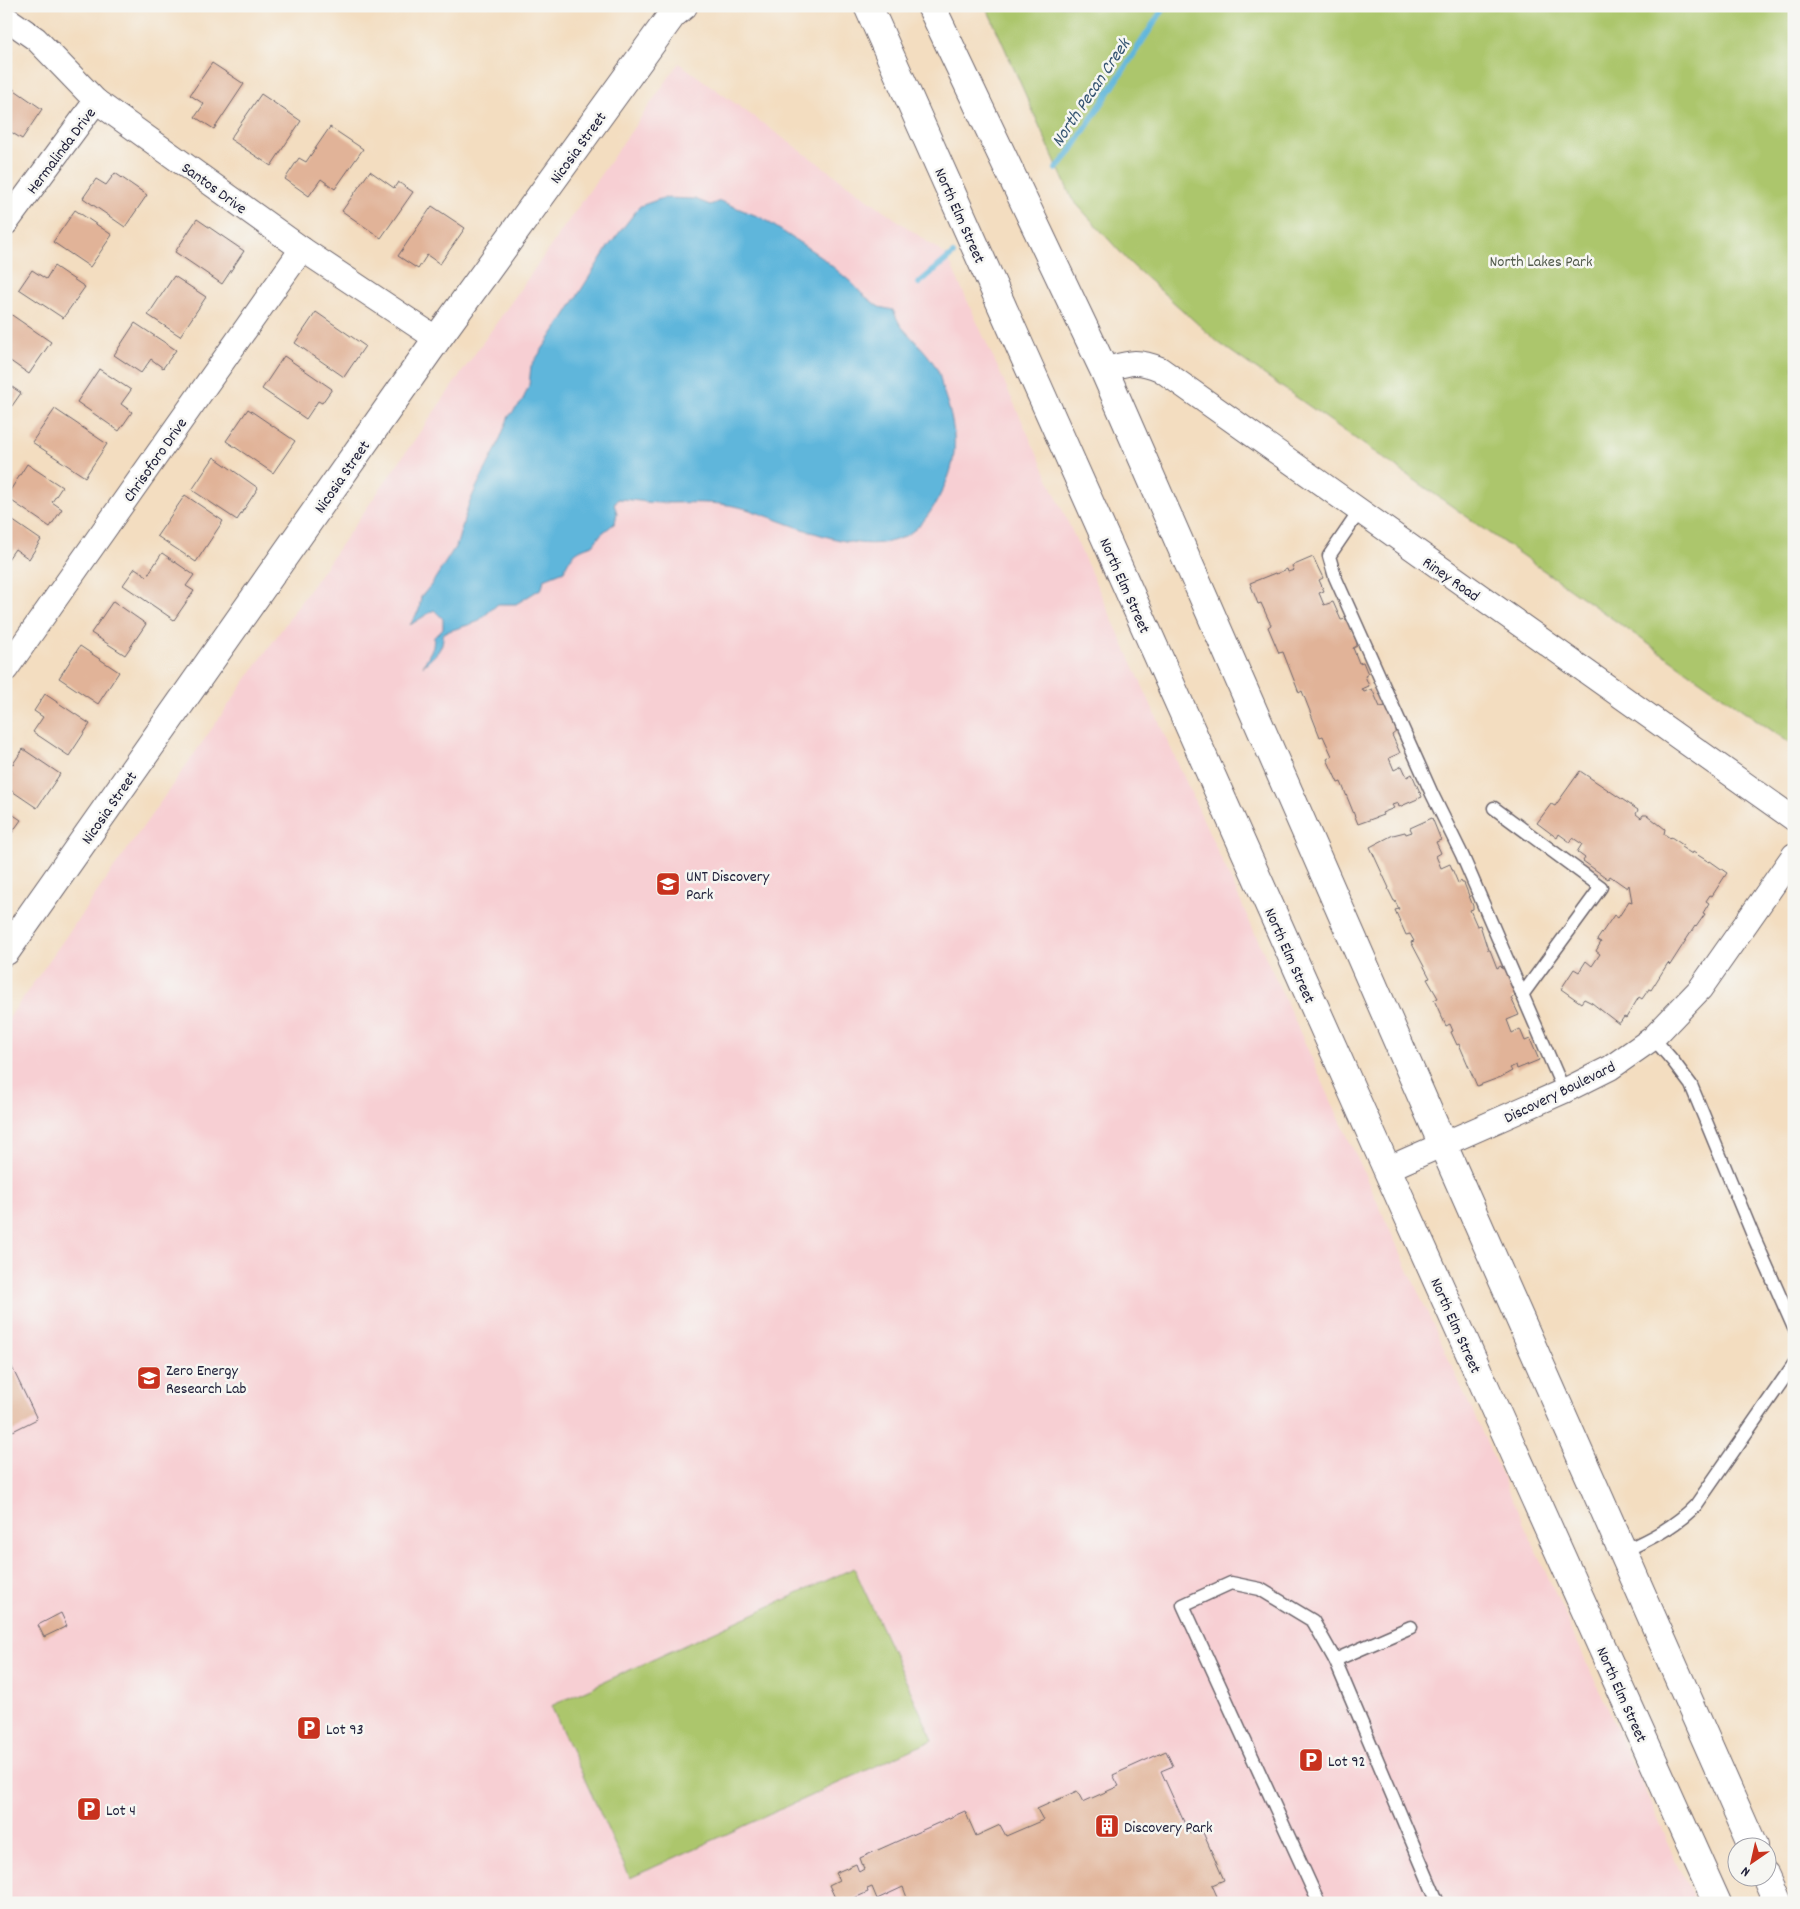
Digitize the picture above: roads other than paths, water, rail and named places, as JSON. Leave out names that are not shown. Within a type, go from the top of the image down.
[{"type":"main road","name":"North Elm Street","points":[[868,6],[1717,1903]]},
{"type":"main road","points":[[931,6],[1104,370],[1443,1145],[1749,1836]]},
{"type":"main road","name":"Nicosia Street","points":[[6,951],[672,9]]},
{"type":"main road","points":[[1770,1886],[1778,1903]]},
{"type":"street","name":"Santos Drive","points":[[6,18],[36,39],[96,101],[302,249],[437,339]]},
{"type":"street","name":"Hermalinda Drive","points":[[6,223],[96,101]]},
{"type":"street","name":"Chrisoforo Drive","points":[[6,669],[302,249]]},
{"type":"street","name":"Riney Road","points":[[1104,370],[1135,362],[1150,365],[1160,370],[1794,819]]},
{"type":"street","name":"Discovery Boulevard","points":[[1387,1169],[1564,1091],[1610,1068],[1653,1038],[1700,989],[1794,855]]},
{"type":"lane","points":[[1359,512],[1329,556],[1331,566],[1396,716],[1462,855],[1564,1091]]},
{"type":"lane","points":[[1494,808],[1601,887],[1522,995]]},
{"type":"lane","points":[[1653,1038],[1691,1085],[1752,1233],[1794,1328]]},
{"type":"lane","points":[[1622,1552],[1670,1528],[1686,1515],[1696,1504],[1794,1364]]},
{"type":"lane","points":[[1319,1903],[1183,1605],[1231,1583],[1260,1589],[1313,1621],[1335,1660],[1438,1903]]},
{"type":"lane","points":[[1335,1660],[1411,1627]]},
{"type":"water","points":[[663,198],[695,199],[710,205],[720,201],[762,218],[820,256],[879,307],[893,310],[902,327],[926,353],[940,376],[951,416],[954,439],[953,462],[945,485],[930,512],[916,529],[891,541],[870,544],[848,542],[825,536],[729,505],[655,503],[618,499],[614,504],[617,513],[615,523],[601,534],[593,545],[574,554],[564,571],[544,579],[542,588],[516,604],[498,604],[477,622],[443,633],[440,648],[423,666],[433,647],[434,637],[443,628],[443,619],[434,610],[410,625],[419,610],[421,597],[431,585],[457,544],[468,506],[476,488],[496,449],[509,416],[522,402],[529,385],[531,366],[608,247],[640,206]]},
{"type":"waterway","name":"North Pecan Creek","points":[[1056,169],[1068,155],[1165,6]]},
{"type":"waterway","name":"North Pecan Creek","points":[[919,283],[953,254]]},
{"type":"place","name":"UNT Discovery Park","points":[[668,884]]},
{"type":"place","name":"Zero Energy Research Lab","points":[[149,1378]]},
{"type":"place","name":"Lot 93","points":[[309,1728]]},
{"type":"place","name":"Lot 92","points":[[1311,1760]]},
{"type":"place","name":"Lot 4","points":[[89,1809]]},
{"type":"place","name":"Discovery Park","points":[[1107,1826]]},
{"type":"park label","name":"North Lakes Park","points":[[1541,260]]}]
